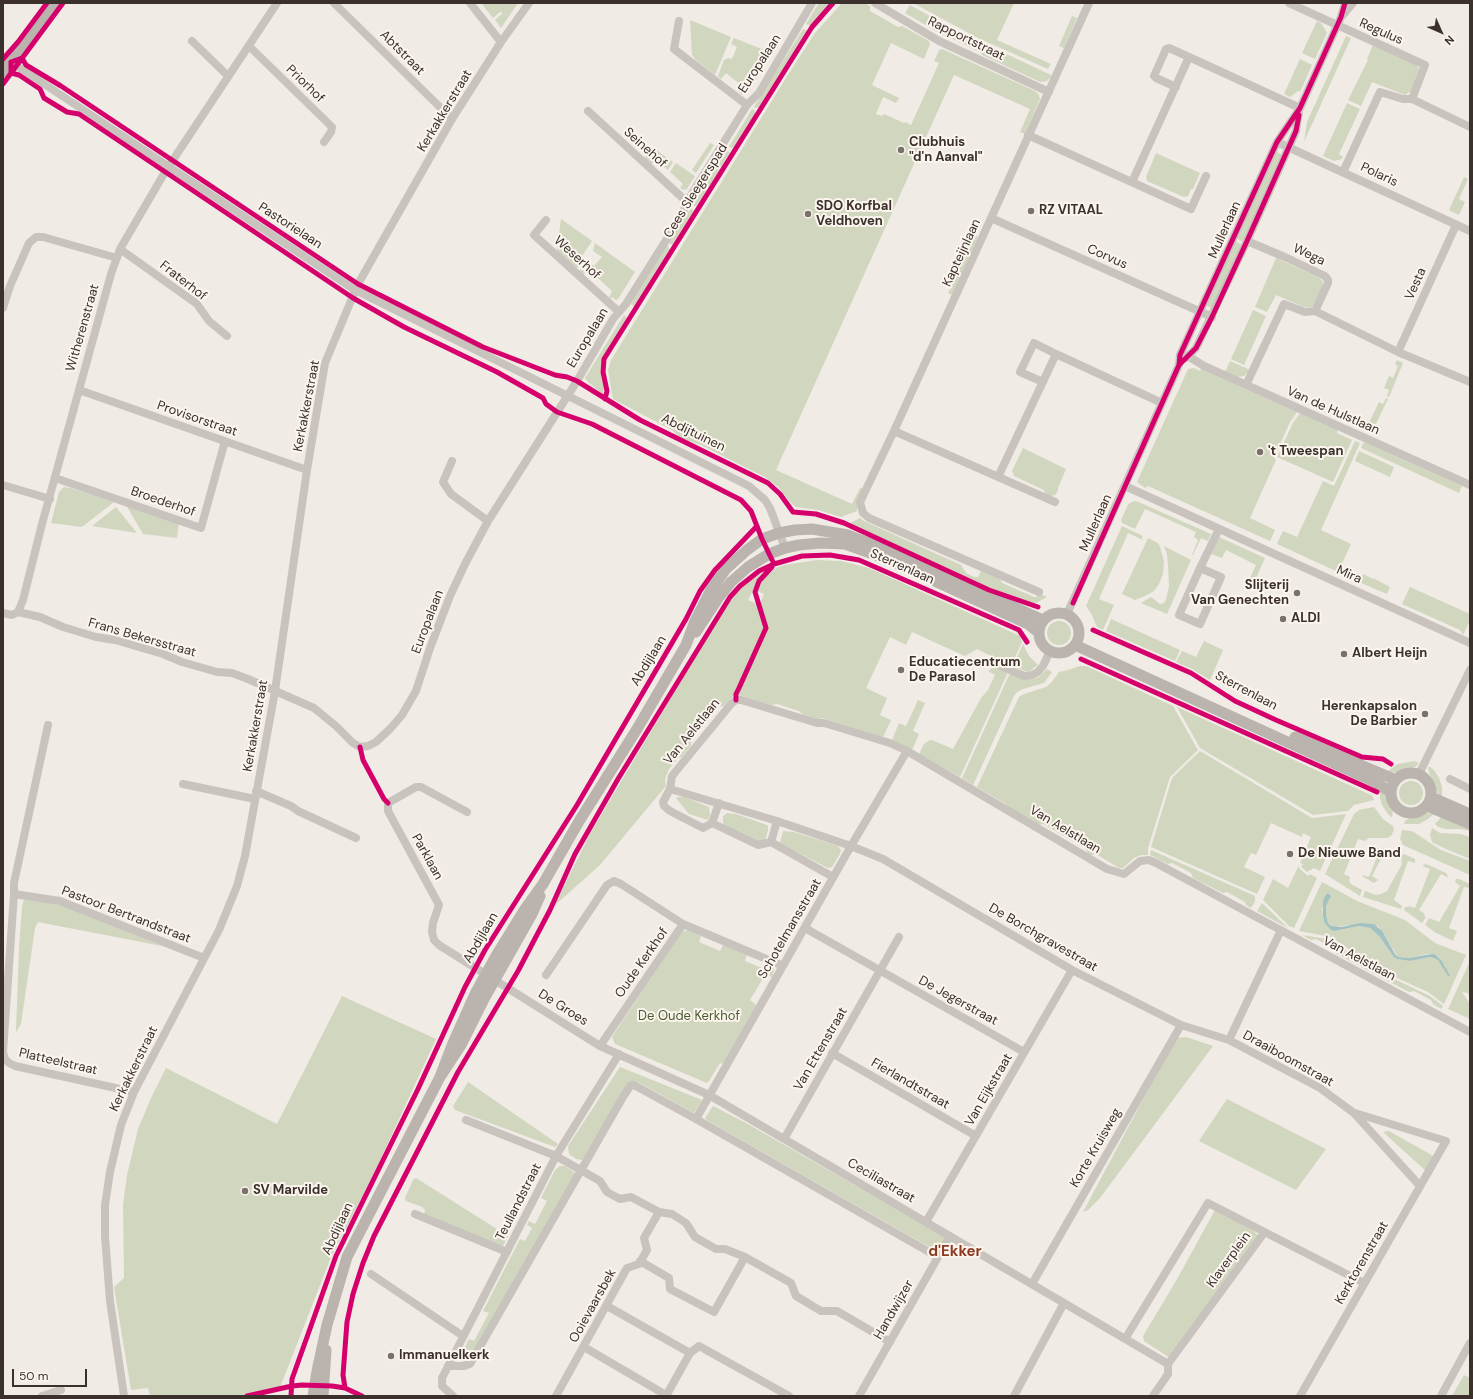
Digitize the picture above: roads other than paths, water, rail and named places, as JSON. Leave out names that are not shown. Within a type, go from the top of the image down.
[{"type":"street","points":[[3,72],[55,3]]},
{"type":"street","name":"Witherenstraat","points":[[18,612],[23,600],[79,390],[120,249],[168,167],[278,3]]},
{"type":"street","name":"Abtstraat","points":[[334,3],[452,119]]},
{"type":"street","points":[[470,3],[501,42]]},
{"type":"street","name":"Kerkakkerstraat","points":[[124,1396],[110,1301],[105,1236],[105,1205],[110,1172],[119,1132],[134,1092],[219,930],[237,886],[245,856],[275,691],[307,470],[325,363],[358,284],[452,119],[501,42],[529,3]]},
{"type":"street","name":"Europalaan","points":[[275,691],[314,708],[336,726],[353,743],[360,747],[368,746],[376,742],[402,715],[416,691],[430,648],[450,596],[488,521],[567,396],[618,311],[626,304],[678,221],[687,202],[747,104],[759,93],[812,3]]},
{"type":"street","name":"Rapportstraat","points":[[875,3],[939,41],[1049,92]]},
{"type":"street","name":"Kapteijnlaan","points":[[1039,592],[876,521],[863,513],[860,502],[1049,92],[1088,3]]},
{"type":"street","points":[[1289,3],[1338,25]]},
{"type":"street","name":"Mullerlaan","points":[[1067,614],[1179,365],[1180,355],[1277,142],[1300,108],[1338,25],[1344,3]]},
{"type":"street","name":"Mullerlaan","points":[[1341,17],[1352,3]]},
{"type":"street","points":[[679,21],[674,49],[747,104]]},
{"type":"street","name":"Regulus","points":[[1338,25],[1425,65],[1412,99]]},
{"type":"street","points":[[192,40],[228,76]]},
{"type":"street","name":"Priorhof","points":[[249,46],[332,127],[331,132],[324,142]]},
{"type":"street","points":[[1176,87],[1154,76],[1166,49],[1169,48],[1300,108]]},
{"type":"street","points":[[1132,182],[1189,58]]},
{"type":"street","name":"Pastorielaan","points":[[11,62],[355,290],[567,396]]},
{"type":"street","points":[[1343,172],[1380,92],[1403,99],[1412,99],[1470,127]]},
{"type":"street","name":"Mullerlaan","points":[[1179,365],[1196,348],[1212,317],[1296,131],[1300,108]]},
{"type":"street","name":"Seinehof","points":[[588,111],[687,202]]},
{"type":"street","points":[[1028,135],[1191,208],[1206,176]]},
{"type":"street","name":"Polaris","points":[[1277,142],[1470,231]]},
{"type":"street","name":"Corvus","points":[[991,218],[1212,317]]},
{"type":"street","name":"Weserhof","points":[[546,220],[534,235],[618,311]]},
{"type":"street","name":"Vesta","points":[[1398,352],[1456,225]]},
{"type":"street","points":[[3,308],[10,286],[29,243],[36,237],[43,237],[117,258]]},
{"type":"street","name":"Wega","points":[[1247,241],[1325,276],[1328,283],[1315,311]]},
{"type":"street","name":"Fraterhof","points":[[120,249],[197,304],[209,321],[227,336]]},
{"type":"street","points":[[1246,385],[1284,304],[1305,312],[1315,311],[1398,352],[1470,382]]},
{"type":"street","points":[[1043,382],[1020,372],[1034,343],[1162,403]]},
{"type":"street","points":[[998,477],[1056,354]]},
{"type":"street","name":"Van de Hulstlaan","points":[[1188,356],[1204,366],[1470,485]]},
{"type":"street","name":"Provisorstraat","points":[[79,390],[307,470]]},
{"type":"street","name":"Abdijtuinen","points":[[567,396],[749,486],[765,500],[770,508],[785,548]]},
{"type":"street","points":[[894,431],[1055,502]]},
{"type":"street","name":"Broederhof","points":[[55,478],[201,528],[225,441]]},
{"type":"street","points":[[452,461],[443,482],[451,494],[488,521]]},
{"type":"street","points":[[3,485],[50,499]]},
{"type":"street","name":"Mira","points":[[1125,486],[1470,643]]},
{"type":"street","name":"Sterrenlaan","points":[[779,533],[812,529],[848,535],[889,551],[1043,620]]},
{"type":"street","points":[[1200,568],[1221,578],[1200,624],[1179,615],[1200,568],[1218,529]]},
{"type":"street","name":"Abdijlaan","points":[[686,645],[711,590],[726,568],[762,539],[779,533]]},
{"type":"street","name":"Sterrenlaan","points":[[785,548],[820,543],[846,544],[887,559],[1028,624],[1038,632]]},
{"type":"street","name":"Abdijlaan","points":[[313,1396],[327,1326],[347,1257],[440,1077],[461,1044],[490,977],[532,914],[543,884],[578,823],[637,729],[686,645],[701,625],[719,596],[731,582],[748,567],[769,554],[785,548]]},
{"type":"street","name":"Frans Bekersstraat","points":[[3,613],[12,615],[18,612],[40,617],[63,627],[163,654],[182,662],[217,672],[232,673],[275,691]]},
{"type":"street","points":[[1061,612],[1067,614],[1075,620],[1077,624],[1079,633],[1077,641],[1070,650],[1064,653],[1050,651],[1040,642],[1038,632],[1043,620],[1054,613],[1061,612]]},
{"type":"street","name":"Sterrenlaan","points":[[1077,641],[1396,780]]},
{"type":"street","name":"Sterrenlaan","points":[[1077,641],[1376,782],[1391,792]]},
{"type":"street","points":[[999,665],[1024,676],[1032,675],[1038,672],[1043,666],[1050,651]]},
{"type":"street","points":[[1419,774],[1470,670]]},
{"type":"street","name":"Van Aelstlaan","points":[[670,789],[672,776],[731,704],[736,700],[741,700],[817,723],[824,723],[890,743],[907,751],[1107,869],[1124,874],[1140,861],[1148,860],[1470,1032]]},
{"type":"street","name":"Platteelstraat","points":[[48,725],[14,883],[4,1059],[15,1066],[134,1092]]},
{"type":"street","name":"Schotelmansstraat","points":[[696,1119],[851,846],[907,751]]},
{"type":"street","points":[[1406,774],[1419,774],[1424,777],[1430,786],[1429,801],[1417,812],[1403,812],[1394,804],[1391,792],[1396,780],[1406,774]]},
{"type":"street","points":[[1450,780],[1470,789]]},
{"type":"street","points":[[183,784],[256,795]]},
{"type":"street","name":"Parklaan","points":[[467,812],[421,787],[416,787],[388,803],[388,811],[439,905],[433,923],[432,932],[434,940],[439,945],[490,977]]},
{"type":"street","points":[[670,789],[663,802],[664,806],[670,811],[703,828],[712,823],[719,803]]},
{"type":"street","name":"De Borchgravestraat","points":[[670,789],[777,821],[851,846],[884,859],[1072,970],[1181,1025],[1229,1040]]},
{"type":"street","name":"Kerkakkerstraat","points":[[256,795],[291,806],[298,811],[356,838]]},
{"type":"street","points":[[1429,801],[1470,814]]},
{"type":"street","points":[[1429,801],[1470,824]]},
{"type":"street","points":[[771,842],[777,821]]},
{"type":"street","points":[[712,823],[758,845],[771,842],[833,878]]},
{"type":"street","points":[[546,975],[608,886],[614,881],[683,924]]},
{"type":"street","name":"Pastoor Bertrandstraat","points":[[14,894],[60,901],[204,958]]},
{"type":"street","name":"Oude Kerkhof","points":[[600,1046],[683,924],[783,966]]},
{"type":"street","name":"De Jegerstraat","points":[[805,928],[1024,1052]]},
{"type":"street","points":[[1229,1040],[1281,930]]},
{"type":"street","points":[[880,971],[899,937]]},
{"type":"street","name":"Van Eijkstraat","points":[[926,1222],[1072,970]]},
{"type":"street","name":"Van Ettenstraat","points":[[784,1139],[880,971]]},
{"type":"street","name":"De Groes","points":[[490,977],[600,1046],[619,1054]]},
{"type":"street","name":"Korte Kruisweg","points":[[1032,1284],[1181,1025]]},
{"type":"street","name":"Draaiboomstraat","points":[[1229,1040],[1320,1088],[1354,1113],[1420,1186]]},
{"type":"street","name":"Fierlandtstraat","points":[[832,1053],[976,1136]]},
{"type":"street","name":"Ceciliastraat","points":[[619,1054],[709,1095],[1125,1339]]},
{"type":"street","name":"Teullandstraat","points":[[453,1396],[442,1386],[442,1378],[556,1156],[619,1054]]},
{"type":"street","points":[[448,1366],[464,1366],[470,1364],[630,1086],[634,1085],[938,1257]]},
{"type":"street","name":"Draaiboomstraat","points":[[1354,1113],[1446,1141]]},
{"type":"street","points":[[466,1120],[556,1156],[600,1181],[607,1192],[620,1199],[631,1197],[660,1212],[672,1214],[686,1223],[695,1237],[716,1250],[725,1249],[745,1257],[791,1283],[796,1296],[821,1311],[837,1311],[890,1342]]},
{"type":"street","name":"Kerktorenstraat","points":[[1300,1396],[1446,1141]]},
{"type":"street","name":"Klaverplein","points":[[1125,1339],[1208,1203],[1264,1233],[1168,1364],[1168,1374],[1153,1396]]},
{"type":"street","points":[[660,1212],[644,1238],[646,1250],[640,1261],[669,1278],[670,1289],[714,1312],[745,1257]]},
{"type":"street","points":[[415,1214],[507,1252]]},
{"type":"street","points":[[1264,1233],[1364,1283]]},
{"type":"street","name":"Handwijzer","points":[[859,1396],[950,1236]]},
{"type":"street","name":"Ooievaarsbek","points":[[558,1395],[627,1268],[639,1264],[640,1261]]},
{"type":"street","points":[[371,1274],[463,1336]]},
{"type":"street","points":[[1014,1396],[1064,1303]]},
{"type":"street","points":[[607,1306],[690,1353]]},
{"type":"street","name":"Abdijlaan","points":[[323,1396],[327,1326]]},
{"type":"street","points":[[1125,1339],[1168,1364]]},
{"type":"street","points":[[1441,1396],[1470,1343]]},
{"type":"street","points":[[584,1347],[666,1396],[690,1353],[699,1346],[789,1396]]},
{"type":"street","points":[[42,1396],[61,1390]]},
{"type":"water","points":[[1328,893],[1331,896],[1326,906],[1326,915],[1328,923],[1331,926],[1341,927],[1360,923],[1374,924],[1382,931],[1398,957],[1408,958],[1432,954],[1436,955],[1442,961],[1450,976],[1448,976],[1438,960],[1434,958],[1430,957],[1410,961],[1397,959],[1380,937],[1370,928],[1359,926],[1335,931],[1331,930],[1324,922],[1323,915],[1323,901]]},
{"type":"place","name":"Clubhuis \"d'n Aanval\"","points":[[901,150]]},
{"type":"place","name":"RZ VITAAL","points":[[1031,211]]},
{"type":"place","name":"SDO Korfbal Veldhoven","points":[[808,214]]},
{"type":"place","name":"'t Tweespan","points":[[1260,452]]},
{"type":"place","name":"Slijterij Van Genechten","points":[[1297,593]]},
{"type":"place","name":"ALDI","points":[[1283,619]]},
{"type":"place","name":"Albert Heijn","points":[[1344,654]]},
{"type":"place","name":"Educatiecentrum De Parasol","points":[[901,670]]},
{"type":"place","name":"Herenkapsalon De Barbier","points":[[1425,714]]},
{"type":"place","name":"De Nieuwe Band","points":[[1290,854]]},
{"type":"place","name":"SV Marvilde","points":[[245,1191]]},
{"type":"place","name":"Immanuelkerk","points":[[391,1356]]},
{"type":"district","name":"d'Ekker","points":[[955,1252]]},
{"type":"park label","name":"De Oude Kerkhof","points":[[689,1017]]}]
